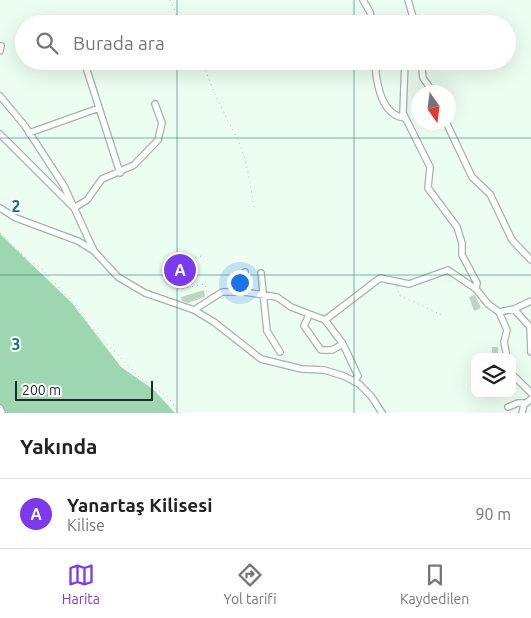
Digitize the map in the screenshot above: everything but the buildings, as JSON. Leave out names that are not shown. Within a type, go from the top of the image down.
[{"type":"street","points":[[363,0],[369,9],[370,15]]},
{"type":"street","points":[[408,0],[413,14]]},
{"type":"street","points":[[87,70],[120,173]]},
{"type":"street","points":[[376,70],[377,84],[381,96],[393,113],[405,118]]},
{"type":"street","points":[[404,70],[402,101],[405,118],[430,167],[428,188],[457,227],[461,239],[462,255],[477,282],[476,289]]},
{"type":"street","points":[[422,70],[423,78],[428,85]]},
{"type":"street","points":[[0,96],[30,133],[64,186],[94,251]]},
{"type":"street","points":[[74,208],[87,200],[102,179],[134,166],[158,140],[162,124],[155,104]]},
{"type":"street","points":[[30,133],[99,108]]},
{"type":"street","points":[[450,130],[472,177],[490,194],[512,240],[531,260]]},
{"type":"street","points":[[0,134],[74,208]]},
{"type":"street","points":[[0,208],[16,218],[78,241],[94,251],[118,277],[145,293],[194,310],[214,322],[261,358],[302,369],[324,370],[354,381],[371,396],[382,413]]},
{"type":"street","points":[[325,320],[380,278],[396,282],[416,283],[448,270],[476,289],[488,304],[499,312],[507,330],[504,342],[505,353]]},
{"type":"street","points":[[244,292],[245,272]]},
{"type":"street","points":[[261,273],[267,331],[280,352]]},
{"type":"street","points":[[194,310],[222,292],[244,292],[277,297],[309,315],[325,320],[343,344],[358,376],[354,381]]},
{"type":"street","points":[[499,312],[514,309],[531,301]]},
{"type":"street","points":[[514,309],[528,323],[531,352]]},
{"type":"street","points":[[309,315],[304,326],[321,350],[332,350],[343,344]]},
{"type":"street","points":[[516,378],[531,394]]},
{"type":"street","points":[[522,413],[526,403],[531,399]]},
{"type":"street","points":[[508,406],[526,403]]},
{"type":"street","points":[[0,408],[2,413]]},
{"type":"path","points":[[170,0],[177,15]]},
{"type":"path","points":[[206,70],[226,121],[238,143],[254,208]]},
{"type":"path","points":[[0,233],[25,257],[41,268],[78,308],[90,326],[140,378],[168,397],[179,413]]},
{"type":"path","points":[[201,256],[165,264],[172,284],[180,290],[205,284],[209,299]]},
{"type":"path","points":[[396,282],[399,295],[444,316]]},
{"type":"green space","points":[[0,234],[72,303],[121,367],[154,390],[175,413],[2,413],[0,407]]},
{"type":"place","name":"Yanartaş Kilisesi","points":[[180,270]]}]
